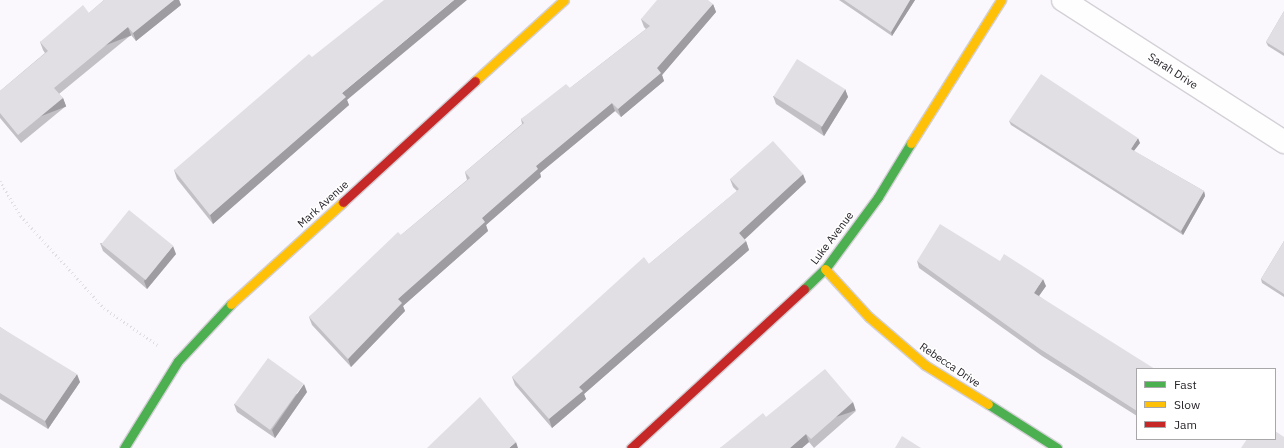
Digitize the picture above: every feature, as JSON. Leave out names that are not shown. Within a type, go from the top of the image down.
[{"type":"street","name":"Mark Avenue","points":[[124,448],[178,361],[205,328],[564,0]]},
{"type":"street","name":"Luke Avenue","points":[[631,448],[825,270],[878,197],[1001,0]]},
{"type":"street","name":"Sarah Drive","points":[[1063,0],[1284,142]]},
{"type":"street","name":"Rebecca Drive","points":[[825,270],[869,317],[925,365],[1056,448]]},
{"type":"path","points":[[0,181],[21,216],[104,308],[178,361]]},
{"type":"building","points":[[104,0],[174,0],[133,33],[128,27],[54,88],[63,98],[18,135],[0,113],[0,91],[48,51],[40,42],[83,5],[89,13]]},
{"type":"building","points":[[384,0],[454,0],[342,93],[346,97],[210,215],[174,170],[309,54],[312,57]]},
{"type":"building","points":[[657,0],[708,0],[713,4],[657,68],[661,73],[618,109],[612,103],[536,166],[538,169],[482,218],[485,222],[398,299],[402,303],[348,359],[309,317],[398,232],[401,235],[470,178],[465,172],[524,123],[521,119],[566,84],[570,88],[650,26],[641,19]]},
{"type":"building","points":[[844,0],[910,0],[891,32]]},
{"type":"building","points":[[1284,11],[1284,53],[1266,42]]},
{"type":"building","points":[[797,59],[845,89],[822,127],[774,96]]},
{"type":"building","points":[[1041,74],[1138,138],[1131,149],[1204,191],[1181,231],[1009,121]]},
{"type":"building","points":[[773,141],[803,174],[739,233],[746,241],[579,387],[583,391],[549,419],[512,377],[644,257],[649,264],[739,189],[730,179]]},
{"type":"building","points":[[129,210],[173,246],[146,280],[101,244]]},
{"type":"building","points":[[940,224],[1000,261],[1004,254],[1043,279],[1034,293],[1153,368],[1136,368],[1136,410],[1040,349],[917,261]]},
{"type":"building","points":[[1284,241],[1284,294],[1261,279]]},
{"type":"building","points":[[0,327],[77,374],[45,421],[0,393]]},
{"type":"building","points":[[268,358],[304,384],[270,430],[234,404]]},
{"type":"building","points":[[825,369],[853,402],[811,439],[806,434],[790,448],[720,448],[763,413],[766,417]]},
{"type":"building","points":[[480,397],[516,442],[509,448],[427,448]]},
{"type":"building","points":[[1276,432],[1284,437],[1284,448],[1241,448],[1246,440],[1276,440]]},
{"type":"building","points":[[902,436],[921,448],[895,448]]},
{"type":"traffic: fast","points":[[804,289],[825,269],[878,197],[911,143]]},
{"type":"traffic: fast","points":[[124,448],[178,361],[231,304]]},
{"type":"traffic: fast","points":[[988,404],[1057,448]]},
{"type":"traffic: slow","points":[[475,81],[564,0]]},
{"type":"traffic: slow","points":[[911,143],[1001,0]]},
{"type":"traffic: slow","points":[[231,304],[343,202]]},
{"type":"traffic: slow","points":[[825,269],[869,317],[925,365],[988,404]]},
{"type":"traffic: jam","points":[[343,202],[475,81]]},
{"type":"traffic: jam","points":[[631,448],[804,289]]}]
